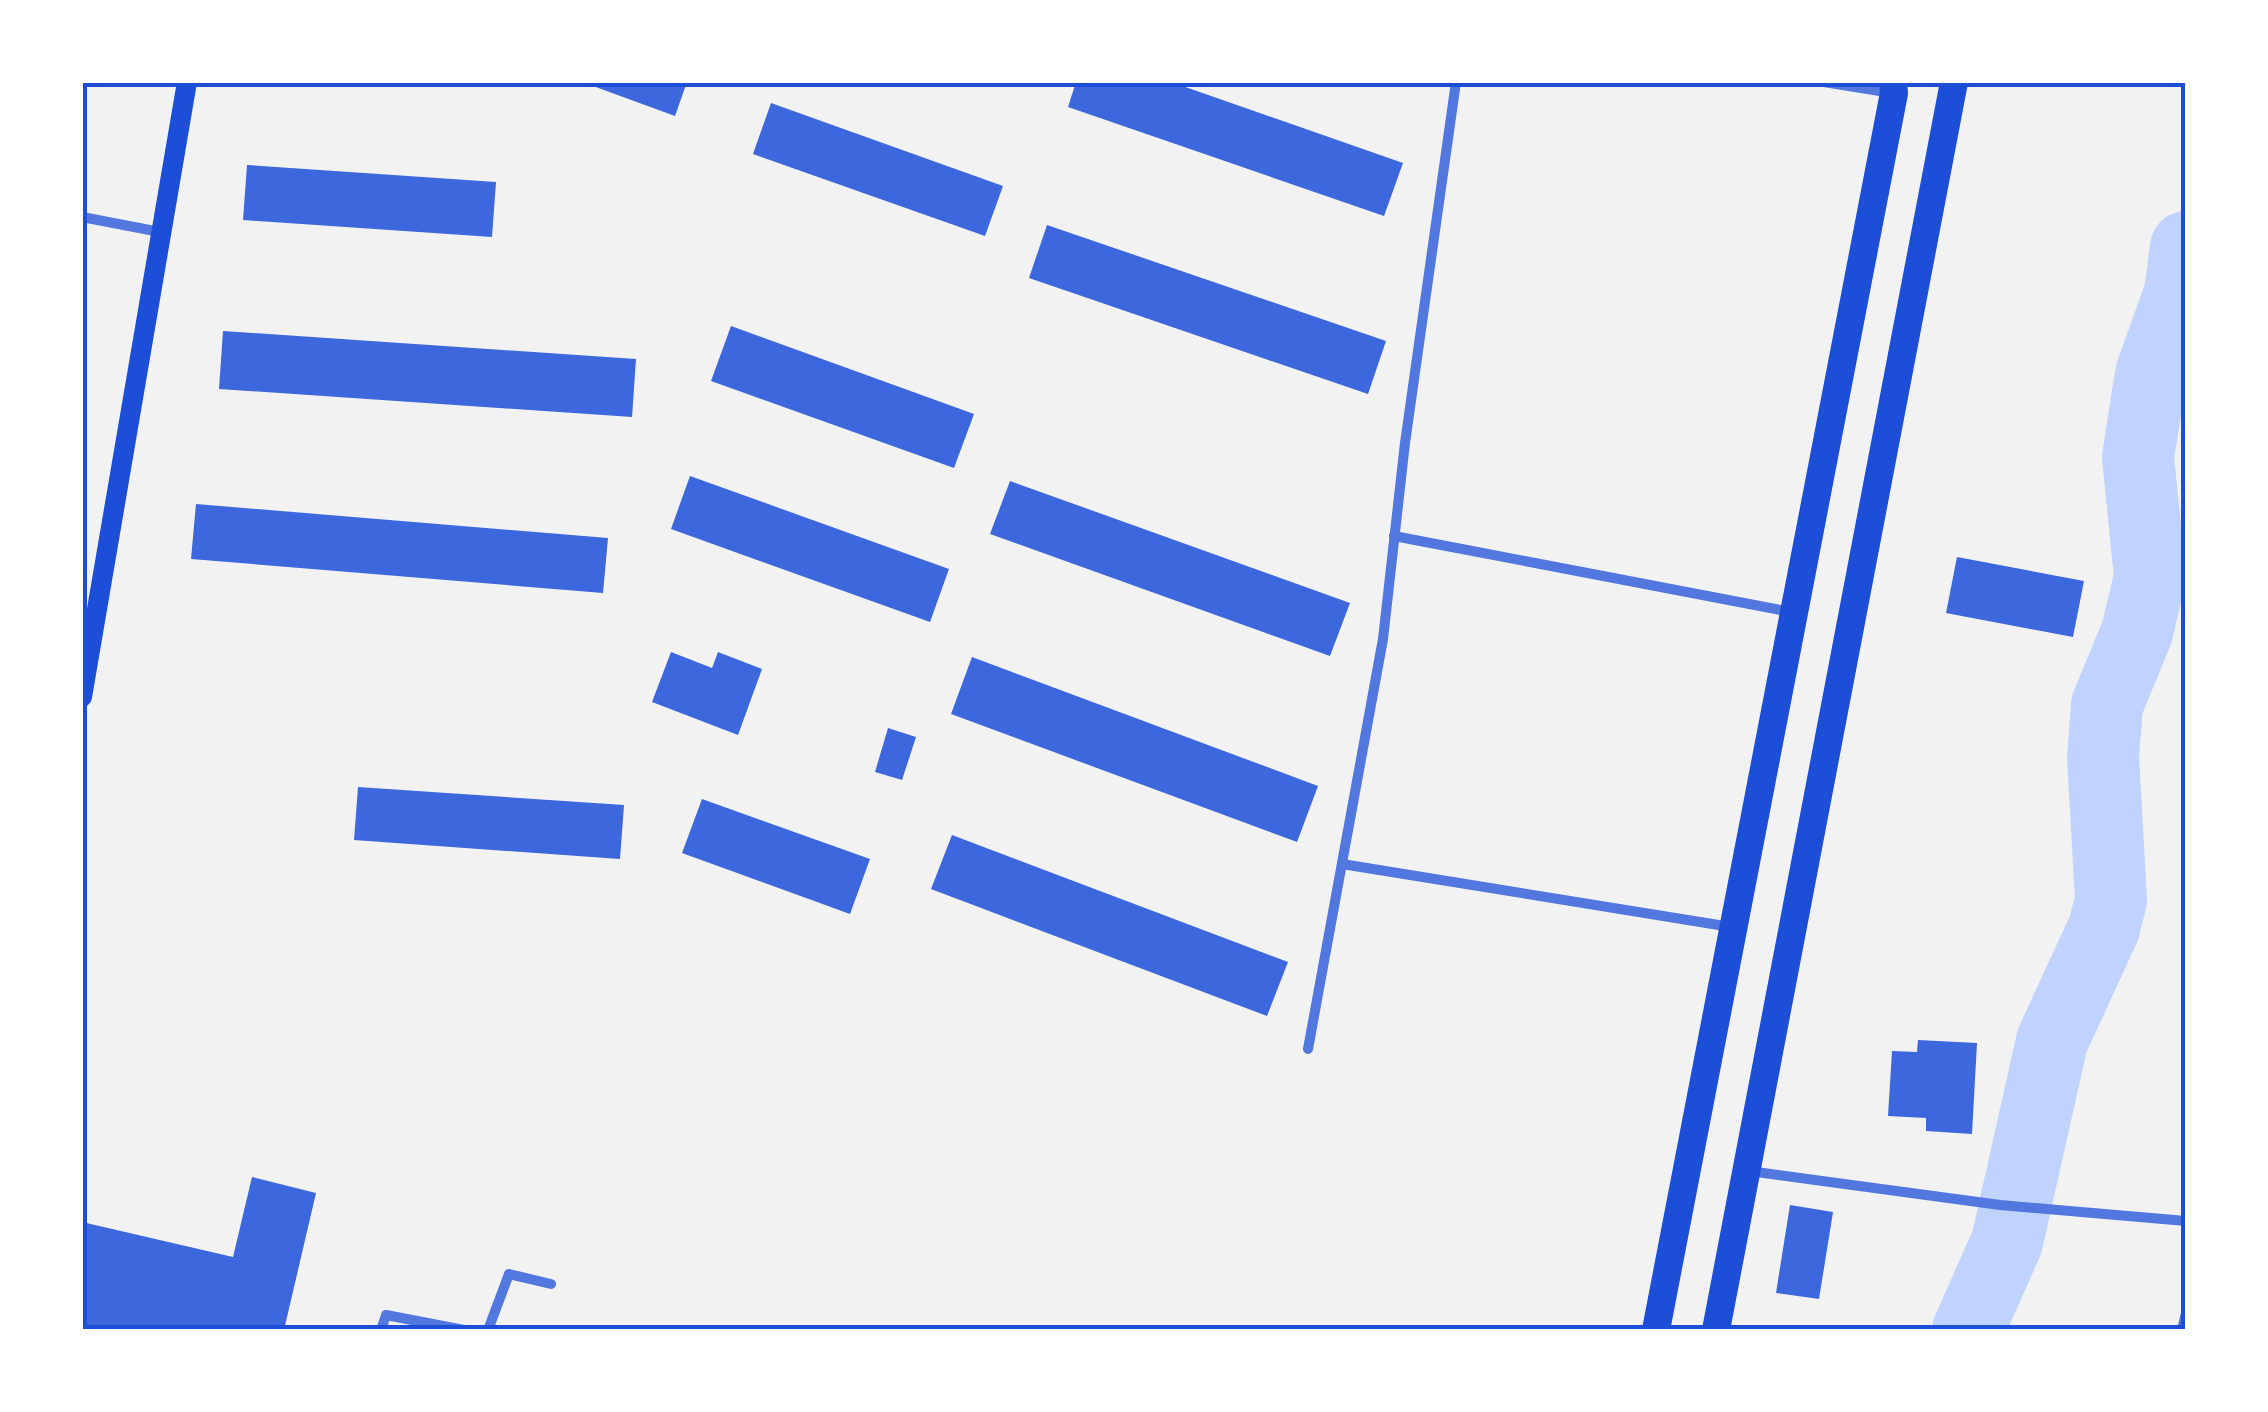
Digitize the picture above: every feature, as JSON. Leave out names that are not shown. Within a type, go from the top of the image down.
[{"type":"highway","points":[[1716,1330],[1954,82]]},
{"type":"highway","points":[[1656,1330],[1893,88]]},
{"type":"main road","points":[[82,697],[187,82]]},
{"type":"street","points":[[1308,1050],[1382,640],[1456,82]]},
{"type":"street","points":[[1824,82],[1893,88]]},
{"type":"street","points":[[82,217],[162,233]]},
{"type":"street","points":[[1394,536],[1794,613]]},
{"type":"street","points":[[1342,864],[1733,928]]},
{"type":"street","points":[[1746,1171],[2000,1206],[2186,1220]]},
{"type":"street","points":[[488,1330],[508,1274],[551,1284]]},
{"type":"street","points":[[2182,1330],[2186,1313]]},
{"type":"street","points":[[381,1330],[386,1315],[464,1330]]},
{"type":"building","points":[[582,82],[687,82],[675,116]]},
{"type":"building","points":[[1076,82],[1171,82],[1403,163],[1384,216],[1068,107]]},
{"type":"building","points":[[771,103],[1003,186],[985,236],[753,154]]},
{"type":"building","points":[[247,165],[496,182],[492,237],[243,220]]},
{"type":"building","points":[[1047,225],[1386,341],[1368,394],[1029,278]]},
{"type":"building","points":[[731,326],[974,414],[954,468],[711,381]]},
{"type":"building","points":[[223,331],[636,359],[632,417],[219,389]]},
{"type":"building","points":[[690,476],[949,569],[930,622],[671,529]]},
{"type":"building","points":[[1010,481],[1350,603],[1330,656],[990,534]]},
{"type":"building","points":[[196,504],[608,538],[603,593],[191,559]]},
{"type":"building","points":[[1957,557],[2084,581],[2073,637],[1946,613]]},
{"type":"building","points":[[671,652],[712,668],[718,652],[762,669],[738,735],[652,702]]},
{"type":"building","points":[[972,657],[1318,786],[1297,842],[951,714]]},
{"type":"building","points":[[888,728],[916,737],[902,780],[875,772]]},
{"type":"building","points":[[358,787],[624,805],[620,859],[354,840]]},
{"type":"building","points":[[702,799],[870,859],[850,914],[682,853]]},
{"type":"building","points":[[952,835],[1288,962],[1267,1016],[931,889]]},
{"type":"building","points":[[1918,1040],[1977,1043],[1972,1134],[1926,1131],[1926,1118],[1888,1116],[1892,1051],[1917,1052]]},
{"type":"building","points":[[252,1177],[316,1193],[284,1330],[82,1330],[82,1222],[233,1257]]},
{"type":"building","points":[[1790,1205],[1833,1212],[1819,1299],[1776,1293]]},
{"type":"waterway","points":[[1968,1330],[2007,1242],[2052,1041],[2104,928],[2111,900],[2103,757],[2107,705],[2137,632],[2150,577],[2138,457],[2151,374],[2180,293],[2186,247]]}]
